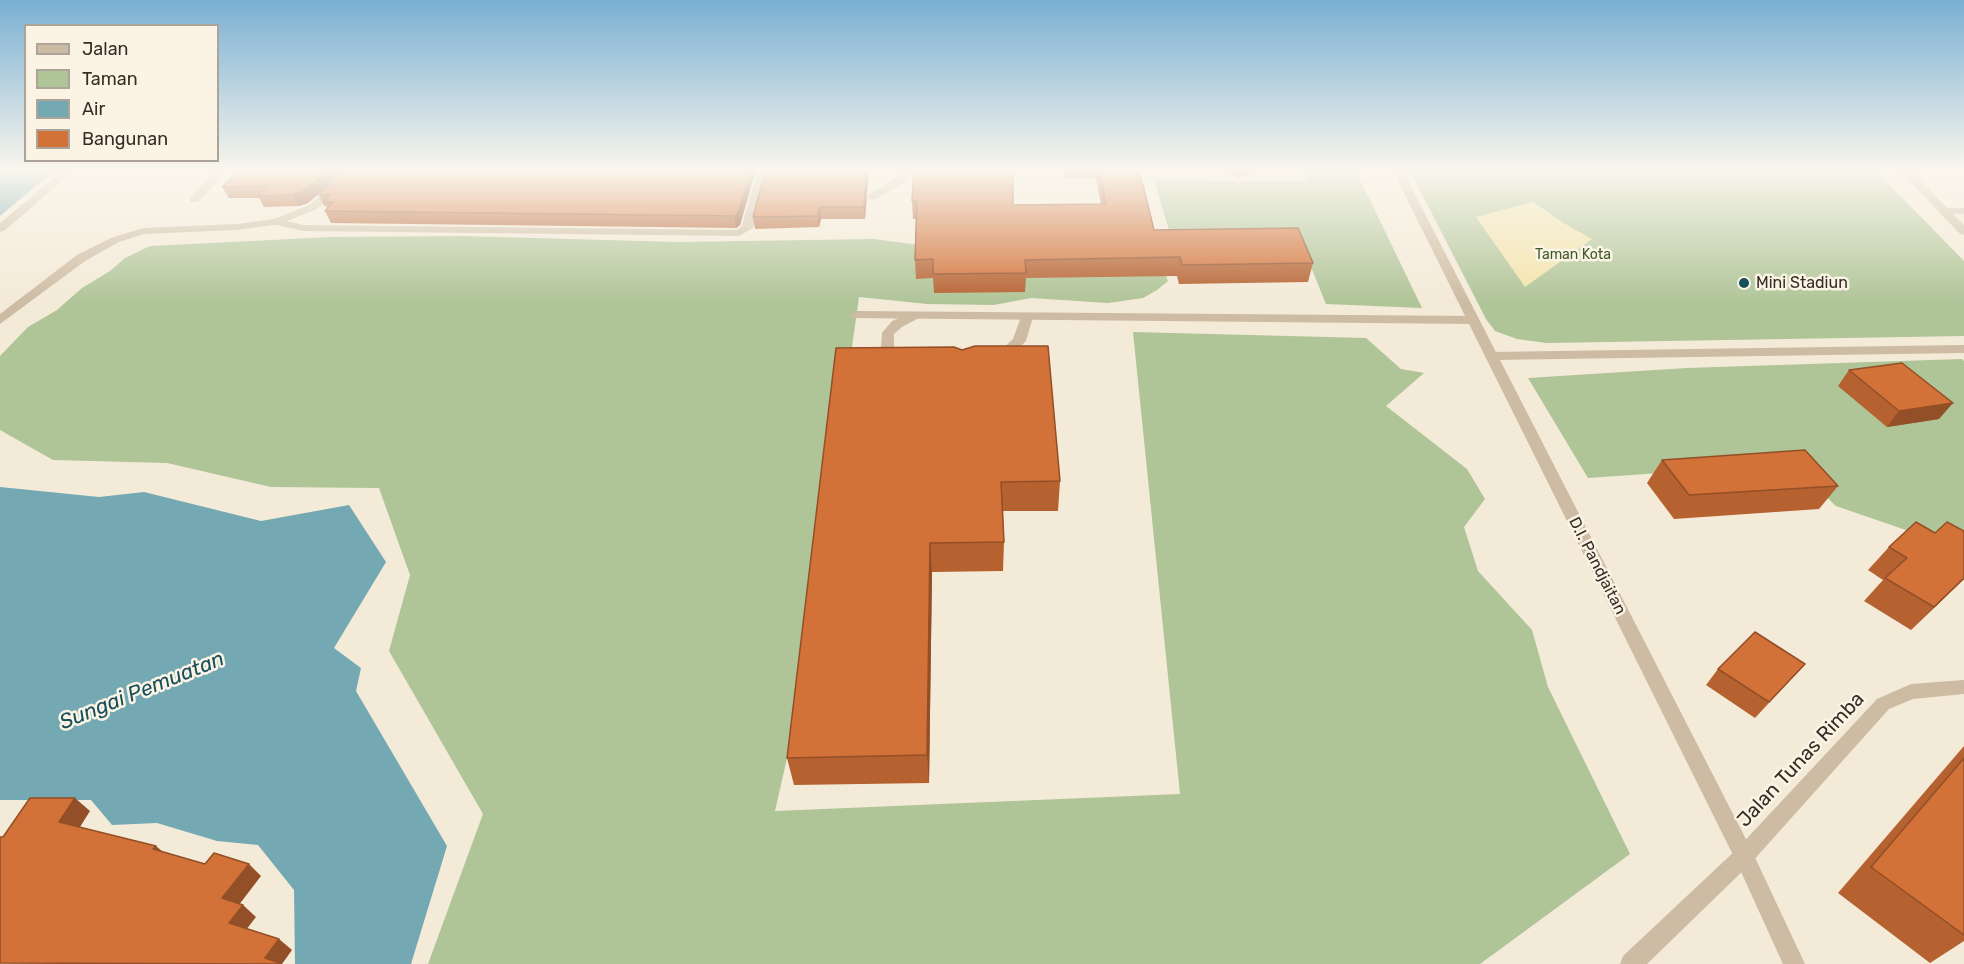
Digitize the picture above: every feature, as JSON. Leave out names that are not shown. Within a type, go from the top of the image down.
[{"type":"street","points":[[0,229],[18,214]]},
{"type":"street","points":[[0,320],[81,258],[115,240],[143,231],[247,226],[276,222],[296,214]]},
{"type":"street","points":[[276,222],[304,228],[739,233],[747,228],[751,214]]},
{"type":"street","name":"D.I. Pandjaitan","points":[[1420,214],[1744,856],[1794,964]]},
{"type":"street","points":[[1947,214],[1964,232]]},
{"type":"street","points":[[855,315],[1473,320]]},
{"type":"street","points":[[887,373],[888,333],[897,324],[913,316]]},
{"type":"street","points":[[985,365],[996,362],[1019,341],[1027,316]]},
{"type":"street","points":[[1491,356],[1964,350]]},
{"type":"street","name":"Jalan Tunas Rimba","points":[[1631,964],[1744,856],[1883,704],[1911,692],[1964,687]]},
{"type":"green space","points":[[1164,214],[1377,214],[1422,308],[1326,304],[1300,240],[1172,240]]},
{"type":"green space","name":"Taman Kota","points":[[1432,214],[1918,214],[1964,261],[1964,336],[1547,343],[1517,339],[1495,331],[1486,319]]},
{"type":"green space","points":[[463,236],[678,242],[873,239],[927,246],[1157,253],[1168,281],[1143,298],[1108,303],[1031,298],[994,305],[927,304],[859,297],[806,674],[775,811],[1180,794],[1133,332],[1366,338],[1401,369],[1424,373],[1386,406],[1467,469],[1485,499],[1464,527],[1478,571],[1532,630],[1548,687],[1630,854],[1480,964],[428,964],[483,814],[389,651],[410,575],[379,488],[271,487],[167,463],[53,460],[0,430],[0,356],[28,327],[57,310],[82,288],[110,271],[125,258],[150,246],[331,237]]},
{"type":"green space","points":[[1962,359],[1964,361],[1964,550],[1836,506],[1791,464],[1588,478],[1528,378],[1687,368]]},
{"type":"sand","points":[[1487,214],[1550,214],[1592,239],[1525,287],[1476,217]]},
{"type":"water","name":"Sungai Pemuatan","points":[[0,487],[99,497],[144,492],[261,521],[349,505],[386,562],[334,648],[361,668],[356,691],[447,846],[411,964],[295,964],[294,890],[258,845],[217,841],[157,823],[112,825],[91,800],[0,800]]},
{"type":"building","points":[[569,214],[737,214],[734,216]]},
{"type":"building","points":[[754,214],[818,214],[818,216],[753,217]]},
{"type":"building","points":[[917,214],[1150,214],[1154,230],[1298,228],[1313,263],[1182,265],[1180,257],[1025,260],[1026,273],[933,274],[933,259],[915,260]]},
{"type":"building","points":[[975,346],[1048,346],[1060,481],[1001,482],[1004,542],[930,543],[927,755],[787,758],[836,348],[954,347],[962,350]]},
{"type":"building","points":[[1902,363],[1953,403],[1899,411],[1849,370]]},
{"type":"building","points":[[1805,450],[1838,486],[1689,495],[1662,460]]},
{"type":"building","points":[[1916,522],[1935,533],[1947,522],[1964,531],[1964,578],[1934,607],[1885,578],[1907,558],[1889,547]]},
{"type":"building","points":[[1755,632],[1805,664],[1769,702],[1718,669]]},
{"type":"building","points":[[1964,758],[1964,935],[1871,867]]},
{"type":"building","points":[[30,798],[75,798],[59,822],[156,846],[153,849],[205,864],[214,853],[249,864],[222,898],[243,905],[229,923],[279,939],[265,958],[280,963],[0,963],[0,837],[3,837]]},
{"type":"place","name":"Mini Stadiun","points":[[1744,283]]}]
